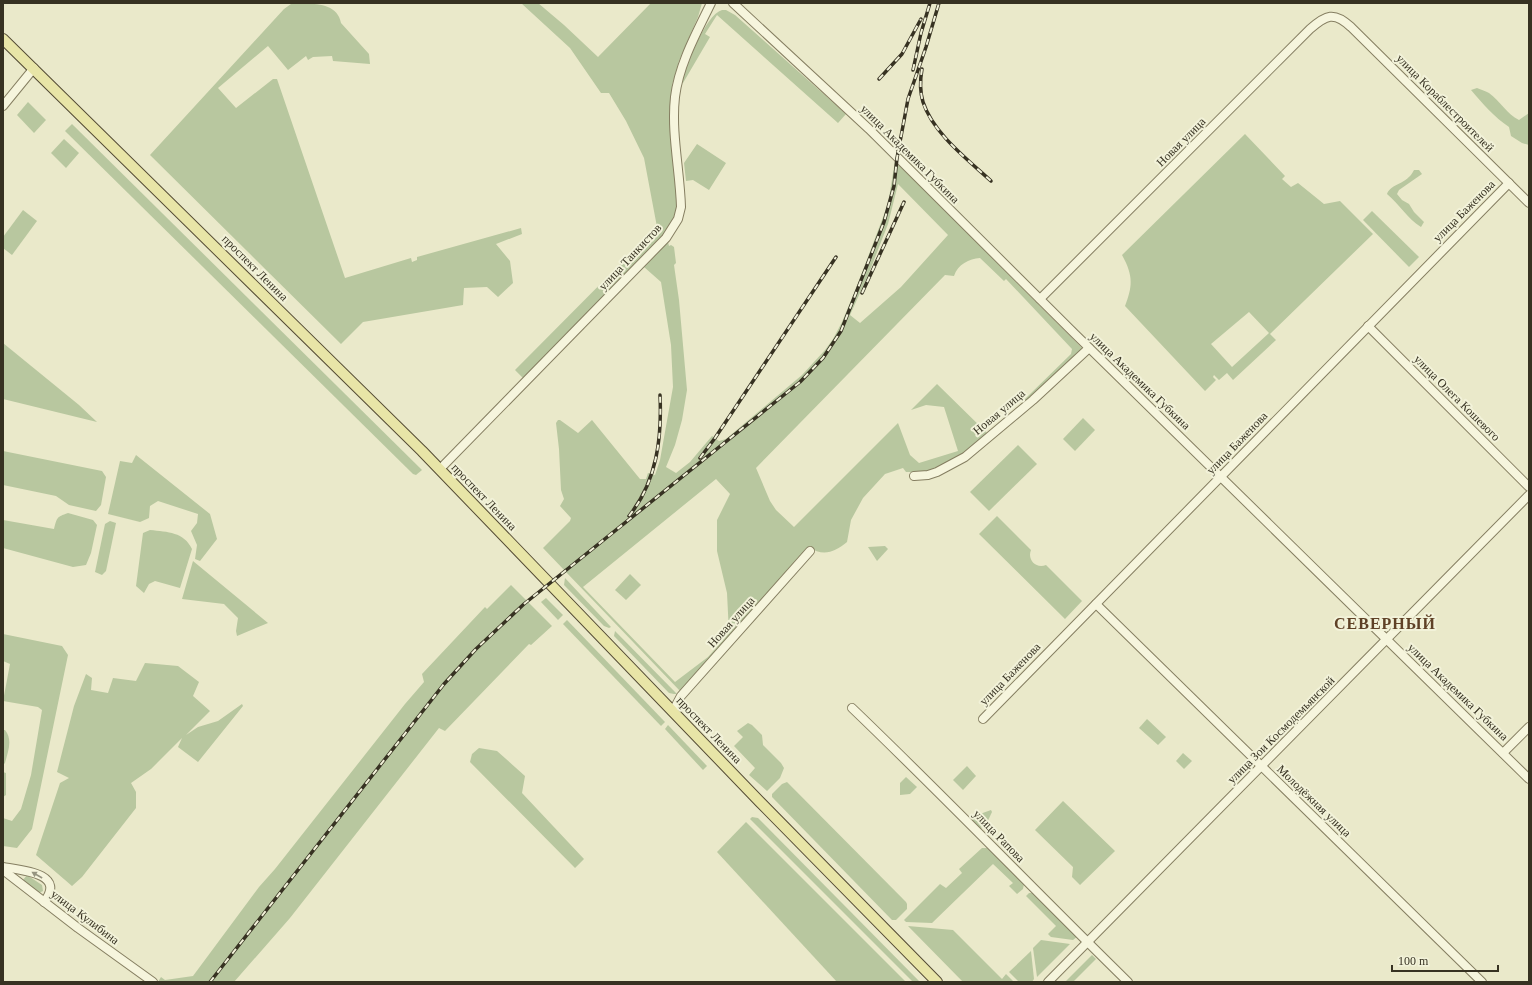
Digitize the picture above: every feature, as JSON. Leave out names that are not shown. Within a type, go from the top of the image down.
[{"type":"main road","name":"проспект Ленина","points":[[3,39],[440,469],[673,711],[938,982]]},
{"type":"street","name":"улица Танкистов","points":[[440,469],[636,270],[676,225],[681,207],[674,120],[675,96],[683,66],[711,3]]},
{"type":"street","name":"улица Академика Губкина","points":[[733,3],[866,126],[1089,348],[1529,779]]},
{"type":"street","name":"Новая улица","points":[[1040,299],[1310,29],[1326,17],[1335,16],[1346,22]]},
{"type":"street","name":"улица Кораблестроителей","points":[[1346,22],[1529,204]]},
{"type":"street","points":[[3,106],[34,68]]},
{"type":"street","name":"улица Баженова","points":[[983,719],[1509,184]]},
{"type":"street","name":"улица Олега Кошевого","points":[[1368,326],[1529,487]]},
{"type":"street","name":"Новая улица","points":[[914,476],[928,475],[937,472],[965,457],[1033,400],[1089,348]]},
{"type":"street","name":"улица Зои Космодемьянской","points":[[1048,982],[1529,495]]},
{"type":"street","name":"Новая улица","points":[[673,711],[681,696],[810,551]]},
{"type":"street","name":"Молодёжная улица","points":[[1096,604],[1482,982]]},
{"type":"street","name":"улица Рапова","points":[[852,708],[943,796],[984,839],[1128,982]]},
{"type":"street","points":[[1503,753],[1529,727]]},
{"type":"street","points":[[3,869],[32,872],[47,881],[51,887],[51,891],[44,902]]},
{"type":"street","name":"улица Кулибина","points":[[3,869],[44,902],[153,982]]},
{"type":"green space","points":[[521,3],[538,3],[598,57],[651,3],[702,3],[698,17],[679,61],[672,85],[670,116],[677,206],[673,220],[659,240],[524,379],[515,370],[657,227],[644,158],[626,121],[609,93],[601,93],[570,48]]},
{"type":"green space","points":[[291,4],[313,4],[328,7],[334,10],[341,23],[369,54],[370,64],[333,61],[332,56],[313,57],[308,60],[306,56],[288,70],[268,46],[218,88],[236,108],[273,79],[277,79],[345,278],[411,258],[412,262],[417,260],[417,257],[521,228],[522,234],[496,244],[510,261],[513,283],[498,297],[487,287],[464,288],[463,305],[363,322],[341,344],[150,155],[284,9]]},
{"type":"green space","points":[[722,10],[726,10],[735,15],[846,114],[838,123],[717,15],[705,34],[710,37],[683,83],[682,82],[688,64],[703,30],[709,21]]},
{"type":"green space","points":[[1477,88],[1489,93],[1519,120],[1529,113],[1529,145],[1522,143],[1511,136],[1509,127],[1494,115],[1471,90]]},
{"type":"green space","points":[[28,102],[46,120],[34,133],[17,115]]},
{"type":"green space","points":[[72,124],[422,470],[416,475],[413,474],[65,131]]},
{"type":"green space","points":[[1245,134],[1285,176],[1282,179],[1291,187],[1298,183],[1324,204],[1340,201],[1373,234],[1270,334],[1276,340],[1233,380],[1227,373],[1219,380],[1214,375],[1213,377],[1216,380],[1205,391],[1125,306],[1131,280],[1126,262],[1122,255]],"holes":[[[1249,312],[1269,333],[1232,367],[1211,344]]]},
{"type":"green space","points":[[64,139],[79,153],[66,168],[51,153]]},
{"type":"green space","points":[[697,144],[726,163],[709,190],[693,180],[686,181],[684,163]]},
{"type":"green space","points":[[895,161],[1083,349],[1050,381],[963,454],[945,465],[928,472],[906,472],[903,468],[885,474],[863,498],[851,520],[847,542],[829,552],[819,552],[809,547],[680,691],[543,548],[570,521],[571,518],[560,506],[564,499],[561,490],[556,423],[560,420],[578,433],[592,420],[640,479],[646,479],[648,473],[655,475],[660,460],[673,387],[671,345],[661,282],[644,267],[668,242],[669,246],[671,245],[674,247],[676,263],[674,265],[679,300],[687,390],[682,420],[675,445],[666,467],[676,473],[690,462],[712,436],[719,441],[726,439],[802,375],[825,350],[842,322],[888,204]],"holes":[[[898,184],[948,235],[901,287],[860,323],[850,315],[869,273],[888,224]],[[980,258],[1004,281],[1006,279],[1072,349],[1071,354],[1022,403],[987,433],[937,384],[911,410],[926,405],[944,407],[958,451],[919,463],[910,455],[898,423],[794,527],[776,510],[770,501],[756,468],[945,275],[954,276],[961,265]],[[716,479],[730,494],[717,520],[717,551],[727,593],[729,633],[708,657],[675,682],[583,587]]]},
{"type":"green space","points":[[1414,170],[1419,170],[1422,174],[1399,190],[1397,194],[1402,200],[1409,204],[1414,212],[1424,222],[1421,227],[1412,220],[1387,194],[1389,190],[1407,179]]},
{"type":"green space","points":[[23,210],[37,221],[12,255],[3,248],[3,237]]},
{"type":"green space","points":[[1372,211],[1419,257],[1409,267],[1363,220]]},
{"type":"green space","points":[[3,343],[79,405],[97,422],[3,399]]},
{"type":"green space","points":[[1083,418],[1095,430],[1075,451],[1063,439]]},
{"type":"green space","points":[[1018,445],[1037,464],[989,511],[970,492]]},
{"type":"green space","points":[[3,451],[102,471],[106,477],[101,505],[96,511],[69,505],[56,496],[3,485]]},
{"type":"green space","points":[[136,455],[210,514],[217,539],[200,561],[195,559],[197,545],[191,531],[197,523],[198,514],[158,501],[150,506],[149,518],[140,522],[108,514],[120,461],[132,463]]},
{"type":"green space","points":[[68,513],[93,520],[97,525],[91,553],[86,565],[73,567],[3,548],[3,520],[54,529],[58,518]]},
{"type":"green space","points":[[997,516],[1031,550],[1030,557],[1033,563],[1039,566],[1046,565],[1082,601],[1065,619],[979,534]]},
{"type":"green space","points":[[110,521],[116,523],[106,571],[102,575],[95,572],[105,524]]},
{"type":"green space","points":[[150,530],[175,534],[185,539],[189,543],[192,549],[180,588],[155,581],[149,584],[144,593],[136,586],[143,533]]},
{"type":"green space","points":[[885,546],[888,549],[877,561],[868,547]]},
{"type":"green space","points":[[193,561],[268,623],[237,636],[236,631],[238,618],[224,604],[182,599]]},
{"type":"green space","points":[[630,574],[641,585],[626,600],[615,590]]},
{"type":"green space","points":[[565,578],[611,627],[609,628],[604,626],[564,585]]},
{"type":"green space","points":[[511,585],[552,626],[531,645],[529,644],[445,731],[439,728],[290,918],[234,982],[158,982],[161,977],[165,980],[193,976],[259,887],[424,682],[422,674],[485,607],[487,609]]},
{"type":"green space","points":[[546,598],[563,615],[558,620],[541,602]]},
{"type":"green space","points":[[567,620],[665,722],[661,726],[563,624]]},
{"type":"green space","points":[[615,631],[677,694],[669,693],[614,636]]},
{"type":"green space","points":[[3,634],[62,646],[68,655],[32,829],[17,848],[3,846],[3,818],[12,821],[21,809],[31,775],[42,710],[38,707],[3,701],[10,664],[3,661]]},
{"type":"green space","points":[[145,663],[178,666],[199,682],[193,696],[210,711],[186,735],[198,727],[218,721],[242,704],[243,706],[198,762],[178,747],[182,738],[151,769],[131,783],[136,792],[136,808],[82,877],[72,886],[36,855],[60,783],[69,778],[57,772],[74,706],[86,674],[92,678],[91,690],[108,693],[113,678],[136,681]]},
{"type":"green space","points":[[1147,719],[1166,737],[1158,745],[1139,728]]},
{"type":"green space","points":[[748,723],[762,735],[763,745],[784,768],[780,778],[767,791],[749,775],[755,768],[734,746],[743,737],[737,731]]},
{"type":"green space","points":[[668,725],[707,766],[703,770],[665,729]]},
{"type":"green space","points":[[3,730],[5,730],[9,738],[9,746],[5,763],[3,765]]},
{"type":"green space","points":[[479,748],[497,751],[525,776],[522,793],[584,859],[575,868],[470,762],[472,754]]},
{"type":"green space","points":[[1183,753],[1192,761],[1184,769],[1176,761]]},
{"type":"green space","points":[[967,766],[976,776],[963,790],[953,780]]},
{"type":"green space","points":[[3,772],[6,773],[6,795],[3,797]]},
{"type":"green space","points":[[906,777],[917,787],[910,794],[900,795],[900,783]]},
{"type":"green space","points":[[787,782],[906,902],[907,909],[896,920],[892,920],[772,797],[772,794],[782,784]]},
{"type":"green space","points":[[1063,801],[1115,851],[1080,885],[1072,877],[1073,867],[1035,830]]},
{"type":"green space","points":[[991,810],[992,812],[984,829],[980,814]]},
{"type":"green space","points":[[978,814],[982,830],[981,831],[971,821]]},
{"type":"green space","points":[[752,817],[758,818],[920,982],[913,982],[750,819]]},
{"type":"green space","points":[[746,822],[906,982],[837,982],[717,852]]},
{"type":"green space","points":[[982,848],[990,849],[1024,884],[1023,889],[1017,894],[1009,886],[1013,883],[993,864],[932,923],[906,922],[904,920],[940,884],[946,888],[962,873],[959,869]]},
{"type":"green space","points":[[27,875],[42,885],[43,891],[39,893],[23,880]]},
{"type":"green space","points":[[1029,893],[1033,893],[1078,936],[1073,940],[1051,937],[1048,934],[1056,926],[1026,896]]},
{"type":"green space","points":[[908,926],[953,930],[1002,979],[1006,974],[1014,982],[963,982]]},
{"type":"green space","points":[[1041,940],[1070,944],[1037,977],[1033,948]]},
{"type":"green space","points":[[1031,951],[1034,979],[1032,982],[1019,982],[1009,972]]},
{"type":"green space","points":[[1092,955],[1096,959],[1073,982],[1065,982]]},
{"type":"railway","points":[[913,70],[921,33],[930,3]]},
{"type":"railway","points":[[210,982],[444,684],[476,649],[524,604],[800,382],[823,358],[841,331],[884,222],[894,186],[897,158],[908,99],[939,3]]},
{"type":"railway","points":[[879,79],[902,54],[921,19]]},
{"type":"railway","points":[[922,69],[922,98],[934,124],[952,145],[991,181]]},
{"type":"railway","points":[[862,293],[904,202]]},
{"type":"railway","points":[[700,458],[715,438],[836,257]]},
{"type":"railway","points":[[629,516],[638,503],[652,474],[656,458],[660,427],[660,395]]},
{"type":"district","name":"СЕВЕРНЫЙ","points":[[1385,623]]}]
